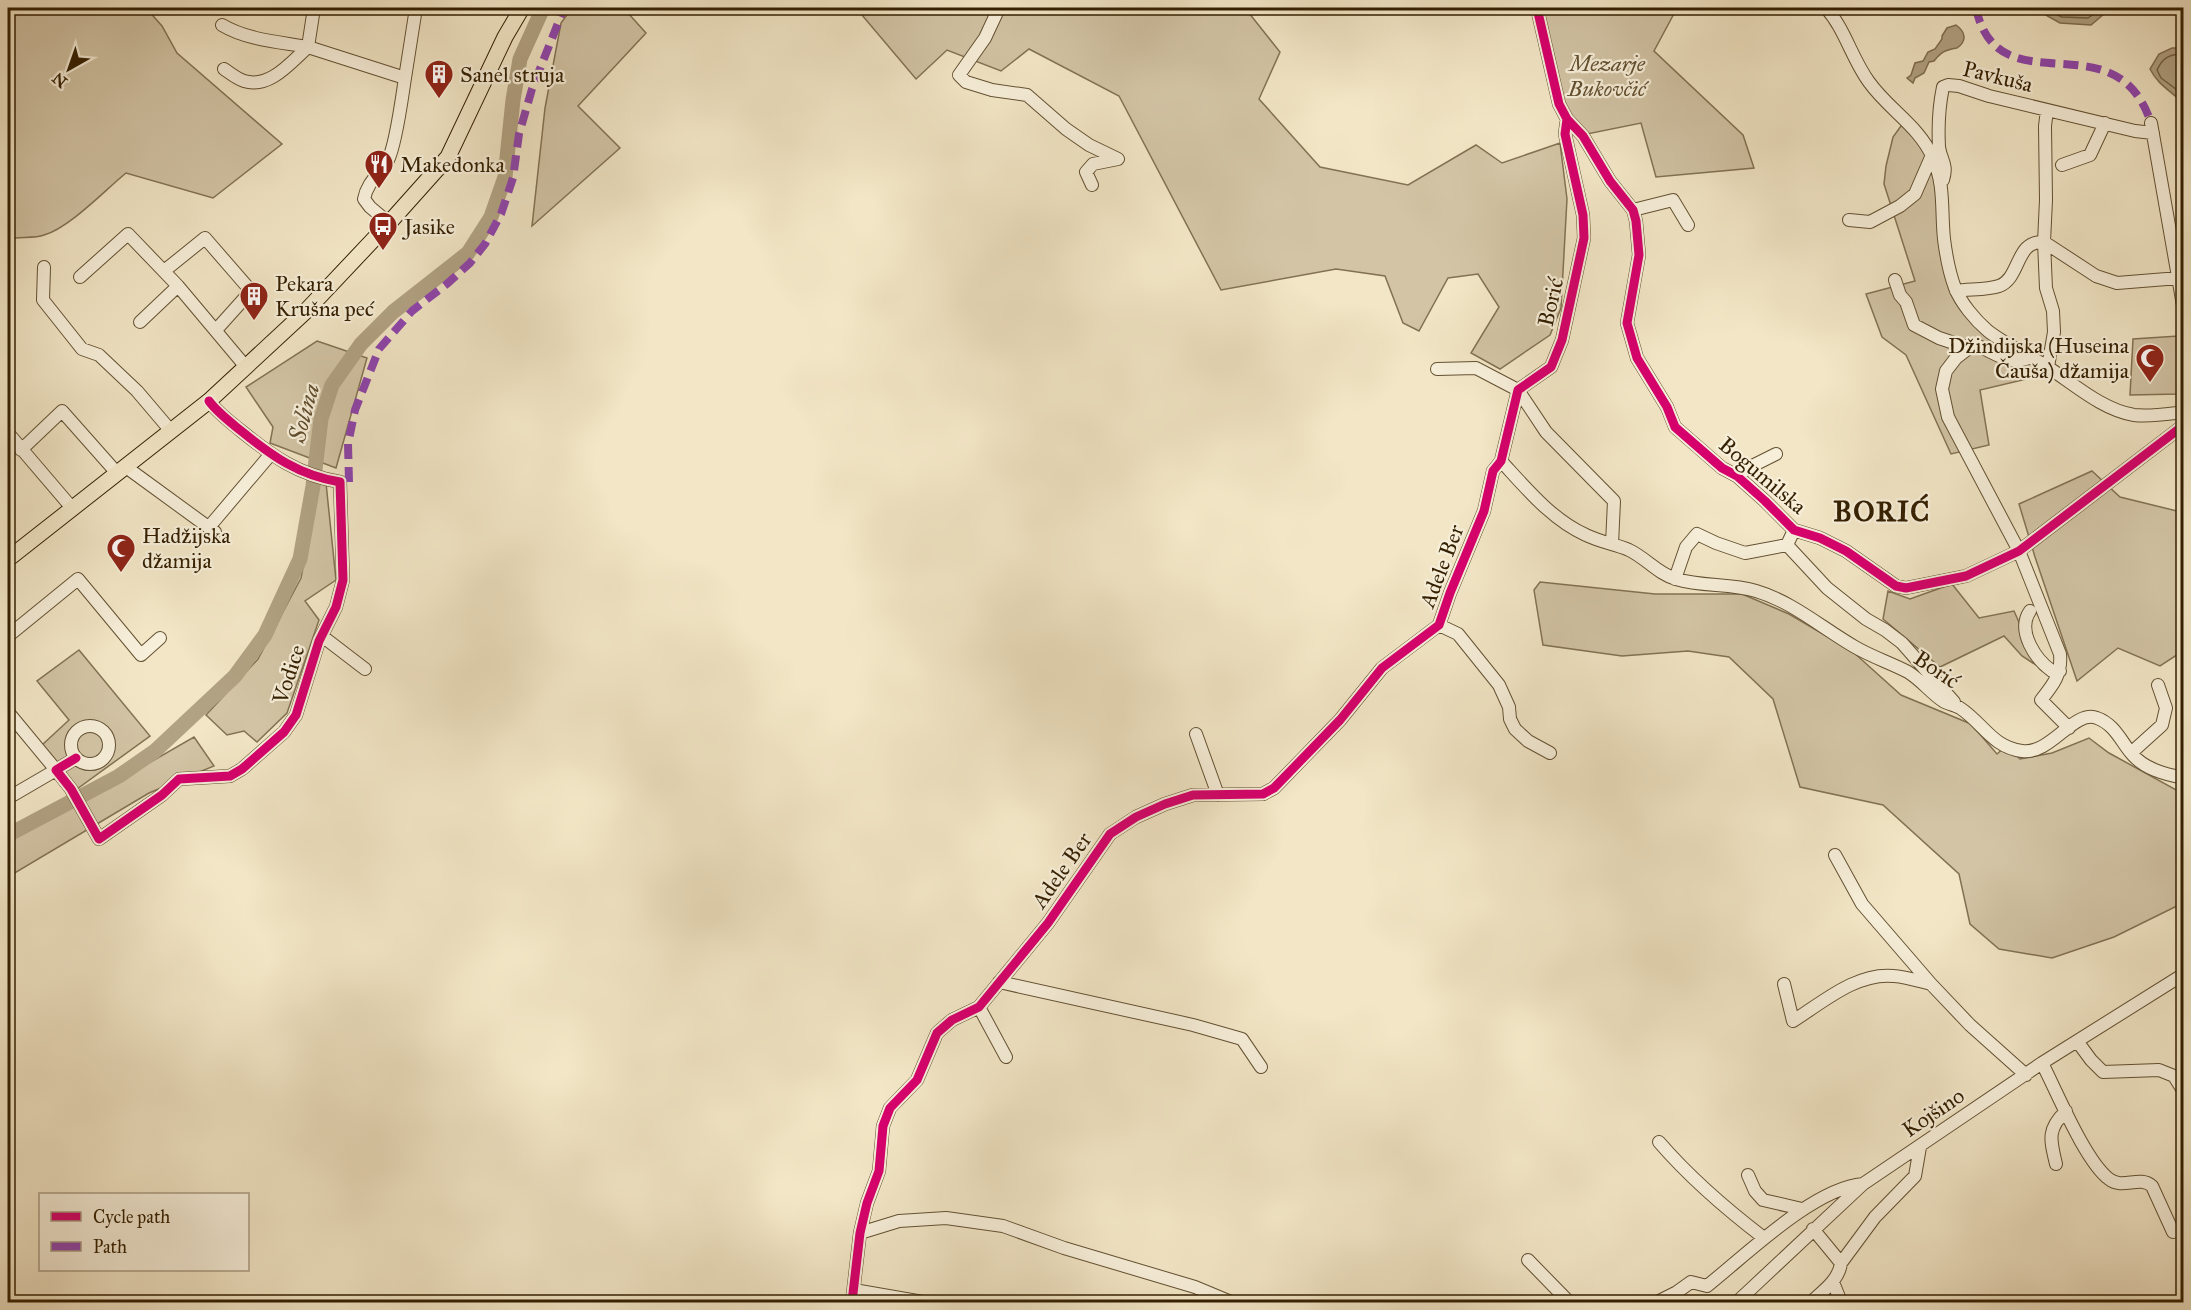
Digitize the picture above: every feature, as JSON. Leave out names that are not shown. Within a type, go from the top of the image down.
[{"type":"main road","points":[[8,559],[208,401],[305,312],[448,157],[505,37],[522,8]]},
{"type":"street","points":[[224,69],[243,81],[258,83],[274,77],[308,47],[314,8]]},
{"type":"street","points":[[388,223],[364,199],[365,191],[389,159],[400,109],[416,8]]},
{"type":"street","points":[[999,8],[985,38],[959,75],[966,82],[992,90],[1027,95],[1066,129],[1089,145],[1118,159],[1093,164],[1086,172],[1092,185]]},
{"type":"street","points":[[1537,8],[1559,105],[1567,119]]},
{"type":"street","points":[[1826,8],[1838,25],[1856,63],[1878,93],[1922,137],[1932,155],[1941,184],[1944,239],[1949,270],[1956,291],[1974,316],[1988,330],[2085,393],[2132,415],[2151,416],[2184,412]]},
{"type":"street","points":[[222,25],[233,32],[308,47],[405,78]]},
{"type":"street","name":"Pavkuša","points":[[1941,184],[1947,169],[1939,149],[1941,99],[1943,87],[1948,85],[2135,131],[2152,128],[2179,278]]},
{"type":"street","points":[[2047,110],[2044,242],[2046,288],[2053,311],[2054,332],[2048,367]]},
{"type":"street","name":"Borić","points":[[1518,390],[1551,367],[1562,340],[1584,238],[1583,215],[1565,134],[1567,119]]},
{"type":"street","name":"Bogumilska","points":[[1567,119],[1583,136],[1610,181],[1633,210],[1639,255],[1627,323],[1637,358],[1667,407],[1675,427],[1722,468],[1737,476],[1794,530],[1820,538],[1846,551],[1896,586],[1906,588],[1966,576],[2019,551],[2184,425]]},
{"type":"street","points":[[2062,165],[2090,155],[2105,123]]},
{"type":"street","points":[[1849,220],[1870,222],[1900,206],[1915,194],[1932,155]]},
{"type":"street","points":[[1633,210],[1673,200],[1688,225]]},
{"type":"street","points":[[80,278],[128,234],[178,286],[246,366]]},
{"type":"street","points":[[164,271],[205,238],[251,291],[216,330]]},
{"type":"street","points":[[1956,291],[2001,286],[2010,277],[2028,246],[2035,241],[2044,242],[2096,276],[2117,283],[2179,278],[2184,311]]},
{"type":"street","points":[[44,267],[42,300],[82,349],[99,355],[137,391],[171,431]]},
{"type":"street","points":[[1895,280],[1914,325],[1939,338],[1969,348]]},
{"type":"street","points":[[140,322],[178,286]]},
{"type":"street","points":[[2031,357],[2013,362],[1976,345],[1956,358],[1946,371],[1942,389],[1948,417],[2019,551],[2060,654],[2060,670],[2057,680],[2041,700],[2069,728]]},
{"type":"street","points":[[1437,369],[1476,368],[1518,390],[1546,432],[1614,501],[1612,544]]},
{"type":"street","points":[[1501,461],[1518,390]]},
{"type":"street","points":[[21,450],[62,411],[121,469],[130,470],[212,530],[270,455],[222,416],[208,401]]},
{"type":"street","points":[[8,433],[72,508]]},
{"type":"street","points":[[1737,476],[1776,454]]},
{"type":"street","name":"Vodice","points":[[56,770],[71,789],[99,839],[162,795],[179,779],[230,776],[242,769],[284,732],[296,715],[322,636],[336,607],[343,580],[336,481],[299,471],[270,455]]},
{"type":"street","name":"Borić","points":[[1501,461],[1554,515],[1586,535],[1631,551],[1662,573],[1675,579],[1757,591],[1789,604],[1856,648],[1909,673],[1944,702],[1959,707],[1994,741],[2023,751],[2041,749],[2079,720],[2091,716],[2100,718],[2119,734],[2131,753],[2145,765],[2164,774],[2184,778]]},
{"type":"street","name":"Adele Ber","points":[[923,1302],[853,1296],[860,1233],[867,1203],[879,1171],[883,1126],[890,1108],[916,1080],[937,1034],[952,1020],[979,1007],[1048,923],[1110,834],[1136,817],[1193,795],[1263,794],[1274,788],[1340,720],[1382,668],[1440,625],[1450,593],[1484,511],[1493,471],[1501,461]]},
{"type":"street","points":[[1787,545],[1794,530]]},
{"type":"street","points":[[1675,579],[1686,546],[1697,534],[1745,553],[1787,545]]},
{"type":"street","points":[[1787,545],[1827,588],[1866,620],[1886,630],[1902,643],[1959,707]]},
{"type":"street","points":[[8,636],[78,579],[141,655],[160,638]]},
{"type":"street","points":[[2030,612],[2027,615],[2025,627],[2036,658],[2052,671],[2060,670]]},
{"type":"street","name":"Adele Ber","points":[[1440,625],[1458,634],[1499,685],[1509,707],[1510,718],[1515,729],[1528,741],[1550,753]]},
{"type":"street","name":"Vodice","points":[[322,636],[364,669]]},
{"type":"street","points":[[2131,753],[2162,725],[2166,708],[2158,685]]},
{"type":"street","points":[[8,712],[56,770]]},
{"type":"street","points":[[1196,734],[1218,795]]},
{"type":"street","points":[[8,798],[76,758]]},
{"type":"street","points":[[1835,855],[1862,904],[1931,984],[1970,1025],[2026,1075]]},
{"type":"street","name":"Kojšino","points":[[1737,1302],[1863,1184],[2042,1063],[2184,975]]},
{"type":"street","points":[[1784,984],[1793,1021],[1836,991],[1873,977],[1892,976],[1931,984]]},
{"type":"street","points":[[999,982],[1193,1025],[1242,1040],[1261,1067]]},
{"type":"street","points":[[979,1007],[1006,1057]]},
{"type":"street","points":[[2077,1041],[2103,1072],[2159,1070],[2179,1077],[2184,1092]]},
{"type":"street","points":[[2042,1063],[2087,1152],[2099,1170],[2118,1184],[2146,1181],[2152,1186],[2173,1232]]},
{"type":"street","points":[[2056,1164],[2051,1142],[2052,1132],[2054,1123],[2066,1111]]},
{"type":"street","points":[[1659,1142],[1684,1171],[1708,1193],[1764,1238]]},
{"type":"street","points":[[1811,1302],[1833,1282],[1841,1269],[1841,1263],[1875,1217],[1915,1176],[1920,1147]]},
{"type":"street","points":[[1748,1175],[1755,1191],[1763,1200],[1802,1209]]},
{"type":"street","name":"Kojšino","points":[[1658,1302],[1691,1281],[1707,1286],[1802,1209],[1848,1185],[1863,1184]]},
{"type":"street","points":[[860,1233],[899,1221],[946,1218],[1003,1226],[1064,1248],[1195,1287],[1232,1302]]},
{"type":"street","points":[[1813,1229],[1841,1263]]},
{"type":"street","points":[[1528,1260],[1569,1302]]},
{"type":"street","points":[[1833,1282],[1841,1302]]},
{"type":"green space","points":[[8,8],[146,8],[162,26],[177,53],[282,144],[213,198],[126,173],[75,217],[54,231],[40,236],[8,239]]},
{"type":"green space","points":[[572,8],[633,8],[628,13],[646,33],[578,106],[620,148],[532,226],[545,108],[561,23]]},
{"type":"green space","points":[[856,8],[1245,8],[1280,52],[1259,99],[1320,167],[1408,185],[1476,145],[1502,163],[1560,143],[1567,199],[1561,308],[1550,335],[1500,369],[1471,353],[1499,307],[1478,274],[1448,278],[1419,331],[1403,323],[1385,276],[1336,269],[1221,290],[1119,96],[1029,49],[1001,71],[947,50],[916,79]]},
{"type":"green space","name":"Mezarje Bukovčić","points":[[1537,8],[1677,8],[1654,51],[1743,135],[1754,168],[1656,177],[1641,123],[1587,134],[1559,104]]},
{"type":"green space","points":[[1906,119],[1932,155],[1949,270],[1974,316],[2048,367],[2039,376],[1980,390],[1989,445],[1951,454],[1906,355],[1882,337],[1866,294],[1915,281],[1884,184],[1893,137]]},
{"type":"green space","points":[[2178,336],[2179,394],[2130,395],[2133,339]]},
{"type":"green space","points":[[317,341],[367,358],[336,468],[270,443],[273,427],[246,387]]},
{"type":"green space","points":[[2092,471],[2120,497],[2183,511],[2183,651],[2160,666],[2118,648],[2077,681],[2019,504]]},
{"type":"green space","points":[[320,482],[326,483],[336,580],[305,601],[319,620],[287,713],[257,742],[244,731],[227,735],[206,715],[258,659],[301,578]]},
{"type":"green space","points":[[1540,582],[1655,594],[1742,594],[1789,614],[1852,651],[1901,695],[1971,724],[1997,754],[2006,746],[2020,759],[2052,753],[2089,738],[2109,753],[2180,792],[2183,796],[2183,903],[2114,937],[2052,958],[1999,949],[1970,924],[1959,874],[1883,805],[1800,787],[1773,699],[1729,657],[1688,651],[1622,656],[1543,645],[1534,590]]},
{"type":"green space","points":[[1952,584],[1979,618],[2014,611],[2039,667],[2022,656],[2004,636],[1940,667],[1883,619],[1888,591],[1910,599]]},
{"type":"green space","points":[[79,650],[150,736],[77,789],[42,745],[69,720],[37,681]]},
{"type":"green space","points":[[194,737],[214,766],[149,793],[8,877],[8,839],[64,812]]},
{"type":"water","points":[[2033,8],[2111,8],[2091,25],[2060,23]]},
{"type":"water","points":[[1956,25],[1964,36],[1962,42],[1957,48],[1944,52],[1934,61],[1929,62],[1924,73],[1915,78],[1913,83],[1907,78],[1911,75],[1915,63],[1923,61],[1928,52],[1935,49],[1947,28]]},
{"type":"water","points":[[2172,48],[2183,48],[2183,103],[2161,84],[2150,69],[2159,54]]},
{"type":"waterway","name":"Solina","points":[[8,835],[119,776],[155,751],[235,676],[265,635],[300,559],[313,486],[321,419],[332,385],[361,344],[393,312],[468,253],[491,217],[505,177],[520,59],[543,8]]},
{"type":"marked path","points":[[349,482],[348,444],[355,410],[379,349],[412,311],[470,263],[485,244],[501,214],[513,178],[519,134],[532,89],[564,8]]},
{"type":"marked path","points":[[1976,8],[1988,38],[2008,54],[2032,61],[2086,66],[2112,74],[2134,91],[2151,123]]},
{"type":"cycle path","points":[[852,1302],[860,1233],[867,1203],[879,1171],[883,1126],[890,1108],[917,1080],[937,1033],[952,1020],[979,1007],[1048,923],[1110,834],[1136,817],[1193,795],[1263,794],[1274,788],[1340,720],[1382,668],[1439,625],[1484,511],[1493,471],[1501,461],[1518,390],[1551,367],[1562,340],[1584,238],[1583,215],[1565,134],[1567,119],[1559,104],[1537,8]]},
{"type":"cycle path","points":[[1567,119],[1583,136],[1610,181],[1633,210],[1639,255],[1627,323],[1637,358],[1667,407],[1675,427],[1722,468],[1737,476],[1794,530],[1820,538],[1846,551],[1896,586],[1906,588],[1966,576],[2019,551],[2184,425]]},
{"type":"cycle path","points":[[76,758],[56,770],[71,789],[99,839],[162,795],[179,779],[230,776],[242,769],[284,732],[296,715],[319,641],[336,607],[343,580],[340,482],[311,475],[286,463],[227,420],[209,401]]},
{"type":"place","name":"Sanel struja","points":[[439,100]]},
{"type":"place","name":"Makedonka","points":[[379,190]]},
{"type":"place","name":"Jasike","points":[[383,252]]},
{"type":"place","name":"Pekara Krušna peć","points":[[254,322]]},
{"type":"place","name":"Džindijska (Huseina Čauša) džamija","points":[[2150,384]]},
{"type":"place","name":"Hadžijska džamija","points":[[121,574]]},
{"type":"district","name":"BORIĆ","points":[[1882,511]]}]
